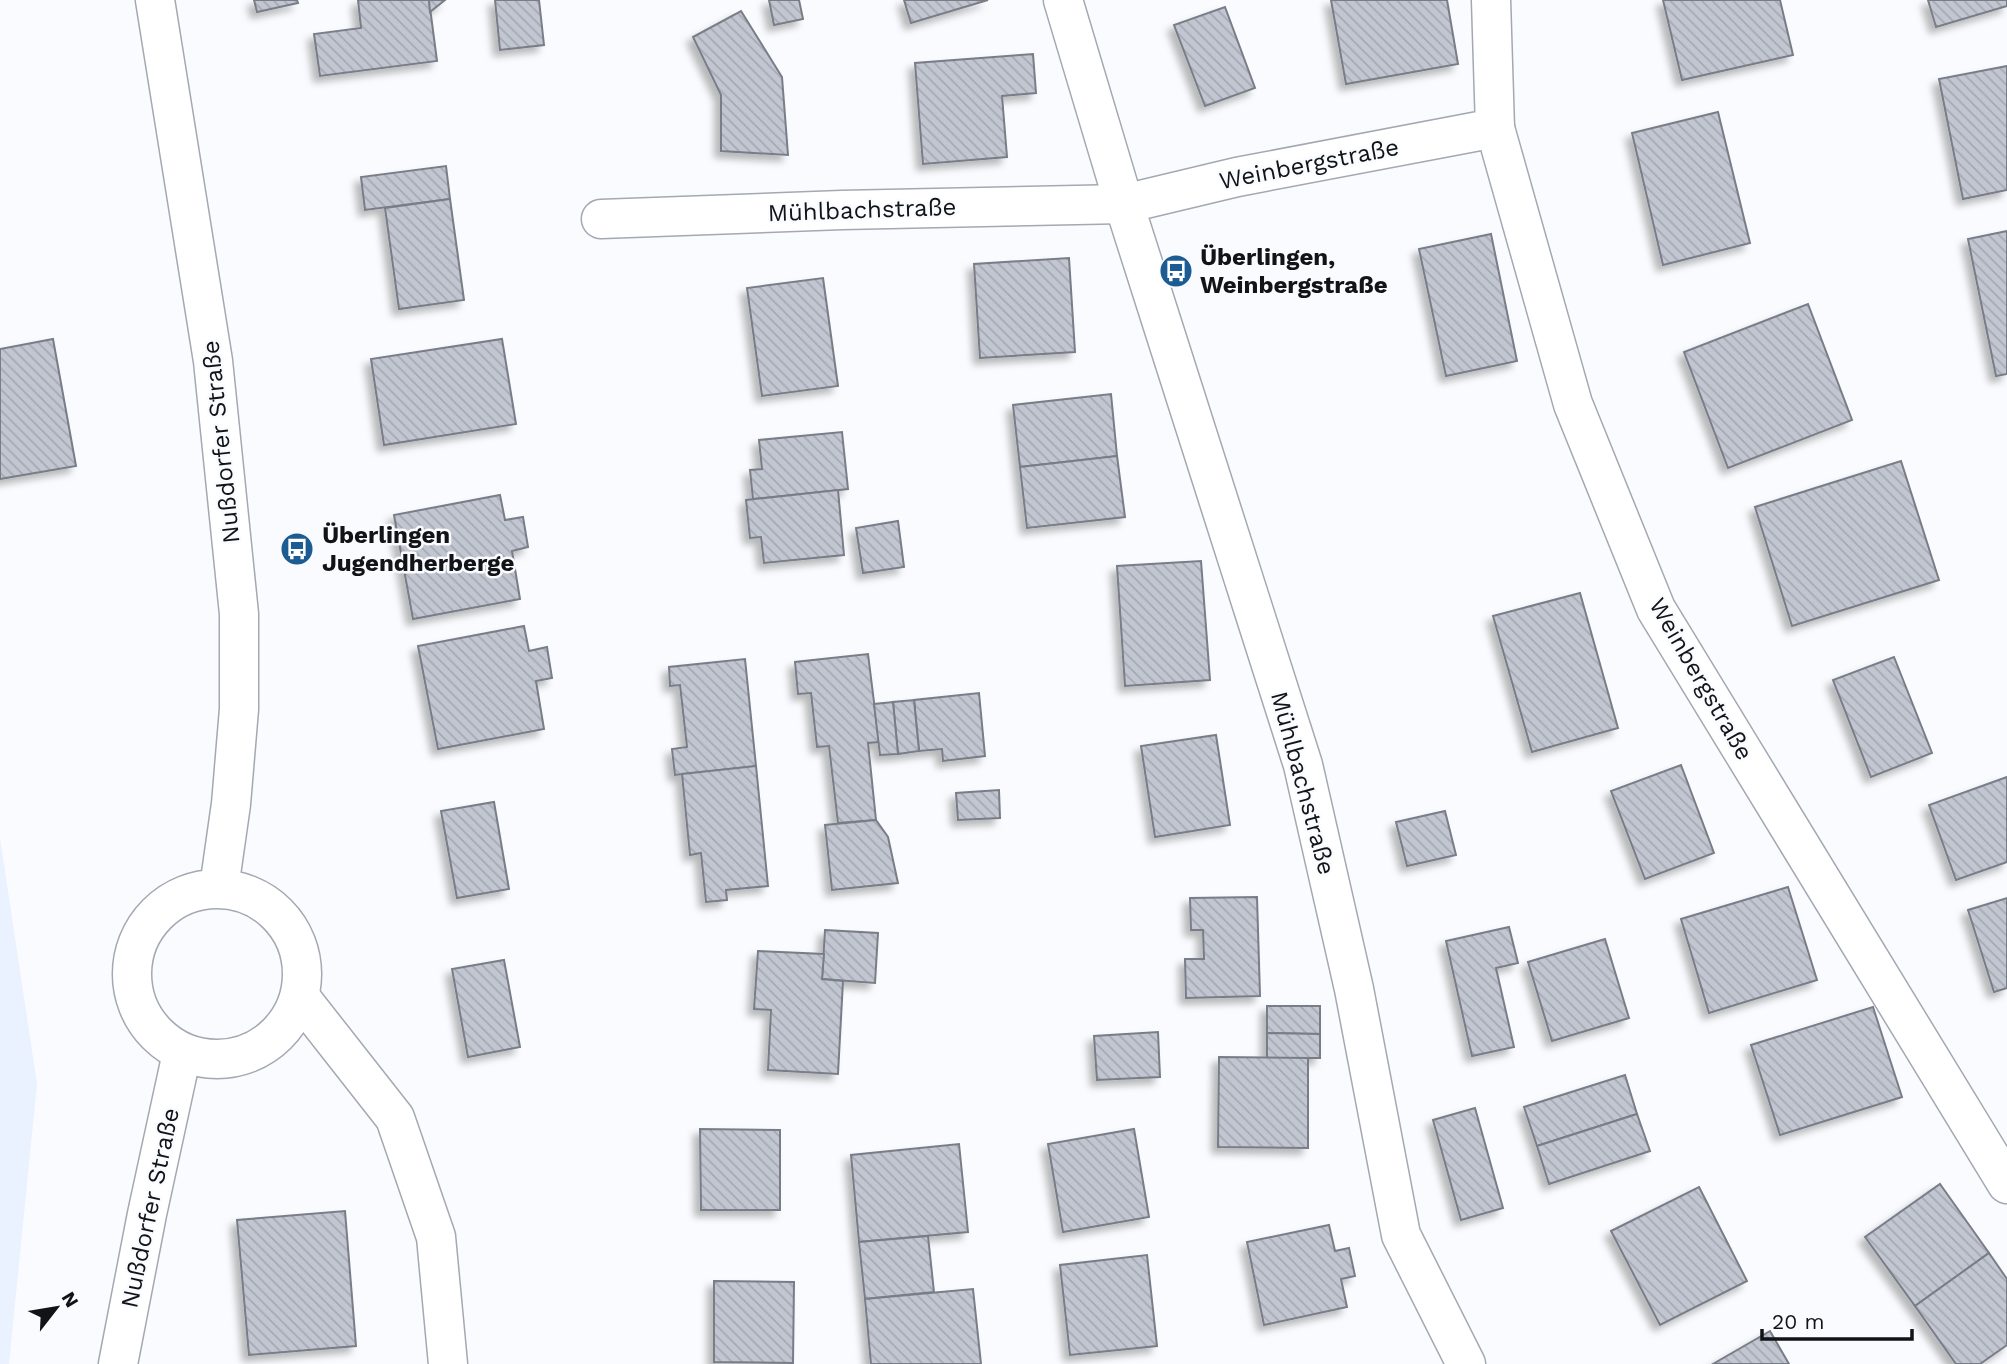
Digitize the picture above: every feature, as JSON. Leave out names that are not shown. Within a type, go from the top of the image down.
[{"type":"street","name":"Nußdorfer Straße","points":[[155,0],[213,361],[239,614],[239,709],[231,804],[219,888]]},
{"type":"street","name":"Mühlbachstraße","points":[[1063,0],[1124,204],[1303,765],[1354,989],[1401,1235],[1466,1364]]},
{"type":"street","name":"Weinbergstraße","points":[[1491,0],[1495,128],[1573,404],[1656,609],[2007,1184]]},
{"type":"street","name":"Weinbergstraße","points":[[1124,204],[1237,177],[1495,128]]},
{"type":"street","name":"Mühlbachstraße","points":[[601,219],[1124,204]]},
{"type":"street","points":[[219,888],[257,898],[286,923],[301,959],[300,997],[283,1029],[253,1052],[218,1060],[182,1053],[152,1031],[133,998],[131,958],[148,921],[179,896],[219,888]]},
{"type":"street","points":[[300,997],[395,1118],[436,1237],[448,1364]]},
{"type":"street","name":"Nußdorfer Straße","points":[[118,1364],[182,1053]]},
{"type":"shaded area","points":[[0,838],[37,1084],[9,1364],[0,1364]]},
{"type":"building","points":[[254,0],[297,0],[298,3],[257,12]]},
{"type":"building","points":[[358,0],[429,0],[437,61],[320,76],[314,34],[361,28]]},
{"type":"building","points":[[429,0],[445,0],[430,12]]},
{"type":"building","points":[[495,0],[539,0],[544,45],[500,50]]},
{"type":"building","points":[[769,0],[799,0],[803,19],[774,25]]},
{"type":"building","points":[[904,0],[988,0],[911,23]]},
{"type":"building","points":[[1331,0],[1447,0],[1458,64],[1346,84]]},
{"type":"building","points":[[1663,0],[1780,0],[1793,55],[1682,80]]},
{"type":"building","points":[[1928,0],[2007,0],[2007,6],[1936,27]]},
{"type":"building","points":[[1225,7],[1255,88],[1205,106],[1174,25]]},
{"type":"building","points":[[741,11],[782,77],[788,155],[721,151],[721,95],[693,37]]},
{"type":"building","points":[[1033,54],[1036,93],[1002,96],[1007,157],[923,164],[915,63]]},
{"type":"building","points":[[2007,66],[2007,190],[1963,199],[1939,79]]},
{"type":"building","points":[[1718,112],[1750,243],[1663,265],[1632,133]]},
{"type":"building","points":[[446,166],[450,199],[365,210],[361,177]]},
{"type":"building","points":[[450,199],[464,300],[399,309],[385,208]]},
{"type":"building","points":[[2007,231],[2007,374],[1996,376],[1968,239]]},
{"type":"building","points":[[1491,234],[1517,361],[1446,376],[1419,249]]},
{"type":"building","points":[[1069,258],[1075,352],[980,358],[974,264]]},
{"type":"building","points":[[823,278],[838,386],[762,396],[747,288]]},
{"type":"building","points":[[1808,304],[1852,420],[1728,468],[1684,352]]},
{"type":"building","points":[[53,339],[76,466],[0,479],[0,349]]},
{"type":"building","points":[[502,339],[516,424],[384,445],[371,359]]},
{"type":"building","points":[[1111,394],[1117,456],[1020,467],[1013,405]]},
{"type":"building","points":[[842,432],[848,489],[753,499],[750,470],[762,469],[759,440]]},
{"type":"building","points":[[1117,456],[1125,517],[1027,528],[1020,467]]},
{"type":"building","points":[[1901,461],[1939,580],[1792,626],[1755,507]]},
{"type":"building","points":[[838,490],[844,555],[764,563],[761,537],[750,538],[746,500]]},
{"type":"building","points":[[500,495],[505,520],[523,517],[528,547],[512,551],[520,599],[413,619],[394,515]]},
{"type":"building","points":[[898,521],[904,567],[863,573],[856,528]]},
{"type":"building","points":[[1201,561],[1210,680],[1125,686],[1117,566]]},
{"type":"building","points":[[1580,593],[1618,728],[1532,752],[1493,616]]},
{"type":"building","points":[[524,626],[529,651],[547,647],[552,678],[536,681],[544,729],[438,749],[418,646]]},
{"type":"building","points":[[868,654],[879,742],[868,743],[876,820],[838,823],[829,746],[817,747],[811,693],[798,694],[795,662]]},
{"type":"building","points":[[1894,657],[1932,753],[1871,777],[1833,680]]},
{"type":"building","points":[[745,659],[756,766],[675,775],[672,749],[687,747],[680,685],[670,686],[669,667]]},
{"type":"building","points":[[979,693],[985,756],[943,761],[942,749],[919,751],[914,700]]},
{"type":"building","points":[[914,700],[919,751],[898,754],[893,702]]},
{"type":"building","points":[[893,702],[898,754],[880,755],[874,704]]},
{"type":"building","points":[[1216,735],[1230,825],[1155,837],[1141,746]]},
{"type":"building","points":[[1681,765],[1714,853],[1645,879],[1611,791]]},
{"type":"building","points":[[756,766],[768,886],[726,890],[727,900],[706,902],[701,853],[690,855],[682,774]]},
{"type":"building","points":[[2007,777],[2007,862],[1956,880],[1929,805]]},
{"type":"building","points":[[999,790],[1000,818],[958,820],[956,793]]},
{"type":"building","points":[[494,802],[509,889],[457,898],[441,811]]},
{"type":"building","points":[[1445,811],[1456,855],[1407,866],[1396,822]]},
{"type":"building","points":[[876,820],[888,837],[898,883],[832,890],[825,825]]},
{"type":"building","points":[[1788,887],[1817,980],[1709,1013],[1681,919]]},
{"type":"building","points":[[1257,897],[1260,996],[1186,998],[1185,959],[1204,959],[1203,930],[1191,930],[1190,898]]},
{"type":"building","points":[[2007,898],[2007,988],[1994,992],[1968,910]]},
{"type":"building","points":[[1509,927],[1518,963],[1496,968],[1514,1047],[1472,1056],[1446,941]]},
{"type":"building","points":[[825,930],[878,933],[875,983],[822,979]]},
{"type":"building","points":[[1605,939],[1629,1018],[1552,1041],[1528,962]]},
{"type":"building","points":[[758,951],[824,954],[822,979],[843,981],[838,1074],[768,1070],[771,1010],[754,1009]]},
{"type":"building","points":[[504,960],[520,1047],[468,1057],[452,969]]},
{"type":"building","points":[[1267,1006],[1320,1006],[1320,1034],[1267,1033]]},
{"type":"building","points":[[1873,1007],[1902,1097],[1780,1135],[1751,1045]]},
{"type":"building","points":[[1158,1032],[1160,1077],[1097,1080],[1094,1036]]},
{"type":"building","points":[[1267,1033],[1320,1034],[1320,1058],[1267,1058]]},
{"type":"building","points":[[1219,1057],[1308,1058],[1308,1148],[1218,1147]]},
{"type":"building","points":[[1625,1075],[1637,1114],[1537,1146],[1524,1107]]},
{"type":"building","points":[[1475,1108],[1503,1208],[1461,1220],[1433,1120]]},
{"type":"building","points":[[1637,1114],[1650,1151],[1549,1184],[1537,1146]]},
{"type":"building","points":[[700,1129],[780,1130],[780,1210],[701,1210]]},
{"type":"building","points":[[1134,1129],[1149,1217],[1063,1232],[1048,1144]]},
{"type":"building","points":[[959,1144],[968,1232],[859,1242],[851,1155]]},
{"type":"building","points":[[1940,1184],[1989,1253],[1915,1306],[1865,1237]]},
{"type":"building","points":[[1699,1187],[1747,1281],[1660,1325],[1611,1231]]},
{"type":"building","points":[[345,1211],[356,1346],[249,1355],[237,1220]]},
{"type":"building","points":[[1329,1225],[1335,1251],[1349,1248],[1355,1276],[1341,1279],[1347,1307],[1264,1325],[1247,1242]]},
{"type":"building","points":[[928,1236],[934,1292],[865,1299],[859,1242]]},
{"type":"building","points":[[1989,1253],[2007,1279],[2007,1345],[1980,1364],[1956,1364],[1915,1306]]},
{"type":"building","points":[[1147,1255],[1157,1346],[1070,1355],[1060,1265]]},
{"type":"building","points":[[714,1281],[794,1282],[793,1363],[714,1362]]},
{"type":"building","points":[[973,1289],[981,1364],[871,1364],[865,1299]]},
{"type":"building","points":[[1770,1331],[1789,1364],[1713,1364]]},
{"type":"place","name":"Überlingen, Weinbergstraße","points":[[1176,271]]},
{"type":"place","name":"Überlingen Jugendherberge","points":[[297,549]]}]
